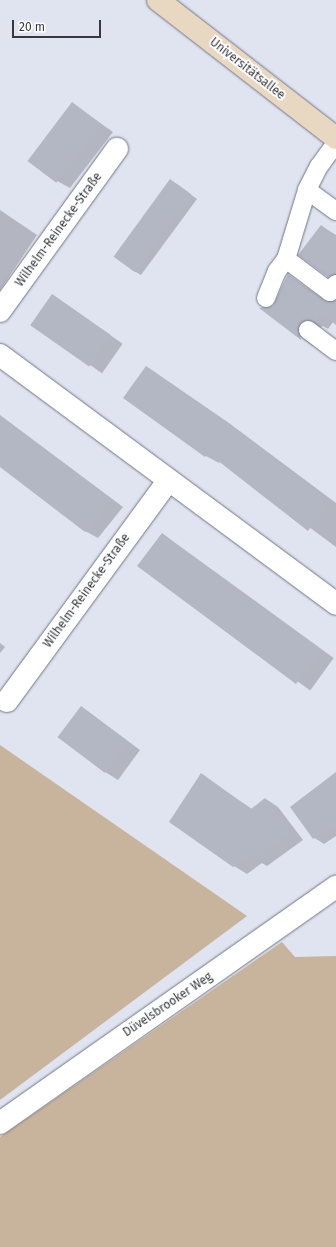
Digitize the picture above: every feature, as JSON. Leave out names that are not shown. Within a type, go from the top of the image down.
[{"type":"main road","name":"Universitätsallee","points":[[158,0],[336,138]]},
{"type":"street","name":"Wilhelm-Reinecke-Straße","points":[[0,311],[117,149]]},
{"type":"street","points":[[0,355],[336,604]]},
{"type":"street","name":"Wilhelm-Reinecke-Straße","points":[[7,701],[168,480]]},
{"type":"street","name":"Düvelsbrooker Weg","points":[[0,1123],[336,887]]},
{"type":"lane","points":[[266,298],[277,271],[286,259],[307,190],[318,166],[336,143]]},
{"type":"lane","points":[[307,190],[336,211]]},
{"type":"lane","points":[[286,259],[330,292],[336,284]]},
{"type":"lane","points":[[308,330],[336,351]]},
{"type":"shaded area","points":[[0,745],[247,916],[0,1100]]},
{"type":"shaded area","points":[[282,942],[295,957],[336,956],[336,1247],[0,1247],[0,1137]]},
{"type":"building","points":[[72,102],[101,124],[56,183],[27,161]]},
{"type":"building","points":[[170,179],[191,194],[135,272],[114,257]]},
{"type":"building","points":[[321,225],[336,236],[336,274],[328,277],[298,255]]},
{"type":"building","points":[[288,274],[324,301],[336,300],[336,325],[321,313],[314,322],[304,320],[298,328],[301,340],[259,308],[273,306]]},
{"type":"building","points":[[52,294],[111,335],[89,366],[30,325]]},
{"type":"building","points":[[146,366],[229,423],[330,502],[308,531],[208,453],[205,457],[123,398]]},
{"type":"building","points":[[0,416],[111,499],[85,532],[0,467]]},
{"type":"building","points":[[162,533],[225,582],[321,651],[296,684],[137,566]]},
{"type":"building","points":[[81,706],[128,742],[105,773],[58,737]]},
{"type":"building","points":[[336,772],[336,823],[313,839],[290,807]]},
{"type":"building","points":[[201,773],[251,809],[265,798],[291,832],[254,860],[251,855],[233,867],[169,822]]}]
